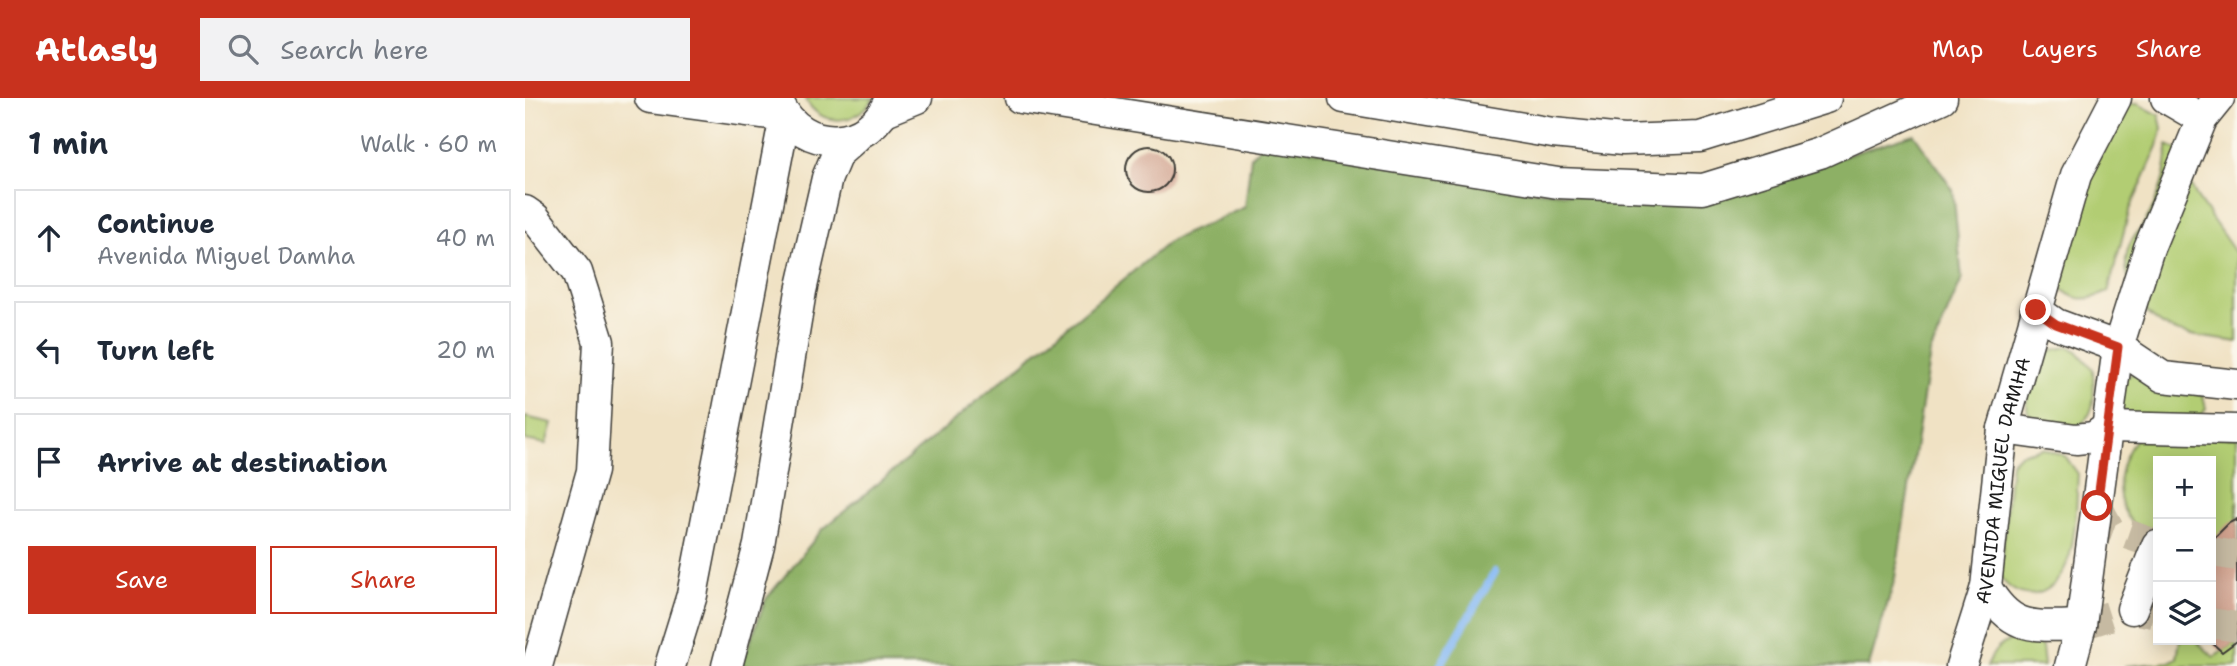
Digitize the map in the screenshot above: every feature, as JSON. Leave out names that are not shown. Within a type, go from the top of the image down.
[{"type":"street","points":[[650,98],[781,107],[799,130],[817,139],[837,141],[856,137]]},
{"type":"street","points":[[727,666],[759,545],[801,291],[827,178],[837,154],[868,130],[887,104],[917,98]]},
{"type":"street","points":[[1020,98],[1558,183],[1703,189],[1819,153],[1942,98]]},
{"type":"street","points":[[1344,98],[1553,133],[1623,140],[1700,137],[1826,98]]},
{"type":"street","name":"AVENIDA MIGUEL DAMHA","points":[[1961,666],[1986,587],[2003,429],[2076,175],[2116,98]]},
{"type":"street","points":[[2070,666],[2081,625],[2118,347],[2149,248],[2210,109],[2166,98]]},
{"type":"street","points":[[670,666],[692,596],[781,107]]},
{"type":"street","points":[[525,211],[535,218],[577,272],[599,342],[592,471],[537,666]]},
{"type":"street","points":[[2003,429],[2076,439],[2094,437],[2108,427],[2229,430],[2230,384],[2163,377],[2118,347],[2056,324],[2036,310]]},
{"type":"street","points":[[2131,609],[2153,555]]},
{"type":"street","points":[[1986,587],[1997,606],[2018,623],[2081,625]]},
{"type":"green space","points":[[805,98],[874,98],[858,114],[839,120],[820,115]]},
{"type":"green space","points":[[2126,104],[2138,104],[2159,115],[2162,128],[2158,146],[2129,212],[2108,292],[2087,299],[2074,297],[2056,283],[2056,255],[2117,112]]},
{"type":"green space","points":[[1914,134],[1953,190],[1962,279],[1930,353],[1895,578],[1869,666],[741,666],[766,599],[822,530],[1171,240],[1245,207],[1251,156],[1265,141],[1527,190],[1692,204]]},
{"type":"green space","points":[[2167,145],[2185,153],[2187,177],[2196,196],[2237,255],[2237,342],[2190,335],[2163,325],[2142,306],[2129,280],[2126,265],[2128,249],[2158,194],[2166,165]]},
{"type":"green space","points":[[2069,347],[2077,351],[2093,369],[2093,402],[2088,416],[2076,429],[2032,420],[2027,405],[2029,378],[2034,363],[2043,354]]},
{"type":"green space","points":[[2137,372],[2203,395],[2206,409],[2198,417],[2178,423],[2120,412],[2125,377]]},
{"type":"green space","points":[[525,417],[552,423],[546,444],[525,440]]},
{"type":"green space","points":[[2137,437],[2237,437],[2237,550],[2216,548],[2216,456],[2153,456],[2153,536],[2131,521],[2123,509],[2120,481],[2128,451]]},
{"type":"green space","points":[[2043,448],[2065,456],[2078,474],[2075,525],[2068,561],[2061,576],[2050,587],[2036,594],[2025,594],[2011,588],[2000,577],[2011,463],[2020,454]]},
{"type":"green space","points":[[2019,638],[2034,639],[2042,647],[2044,666],[1987,666],[1999,647]]},
{"type":"green space","points":[[2237,641],[2237,666],[2124,666],[2169,662],[2177,658],[2179,645],[2201,645],[2214,657]]},
{"type":"building","points":[[1149,146],[1165,153],[1172,169],[1165,185],[1149,192],[1133,185],[1126,169],[1133,153]]},
{"type":"building","points":[[2237,519],[2237,641],[2222,652],[2214,645],[2216,536]]},
{"type":"waterway","points":[[1440,666],[1495,572]]},
{"type":"tunnel","points":[[2097,506],[2109,528],[2153,543]]},
{"type":"tunnel","points":[[2216,553],[2237,556]]},
{"type":"tunnel","points":[[2081,625],[2132,609],[2153,613]]},
{"type":"tunnel","points":[[2216,624],[2237,627]]},
{"type":"route","points":[[2036,310],[2056,324],[2118,347],[2097,506]]}]
